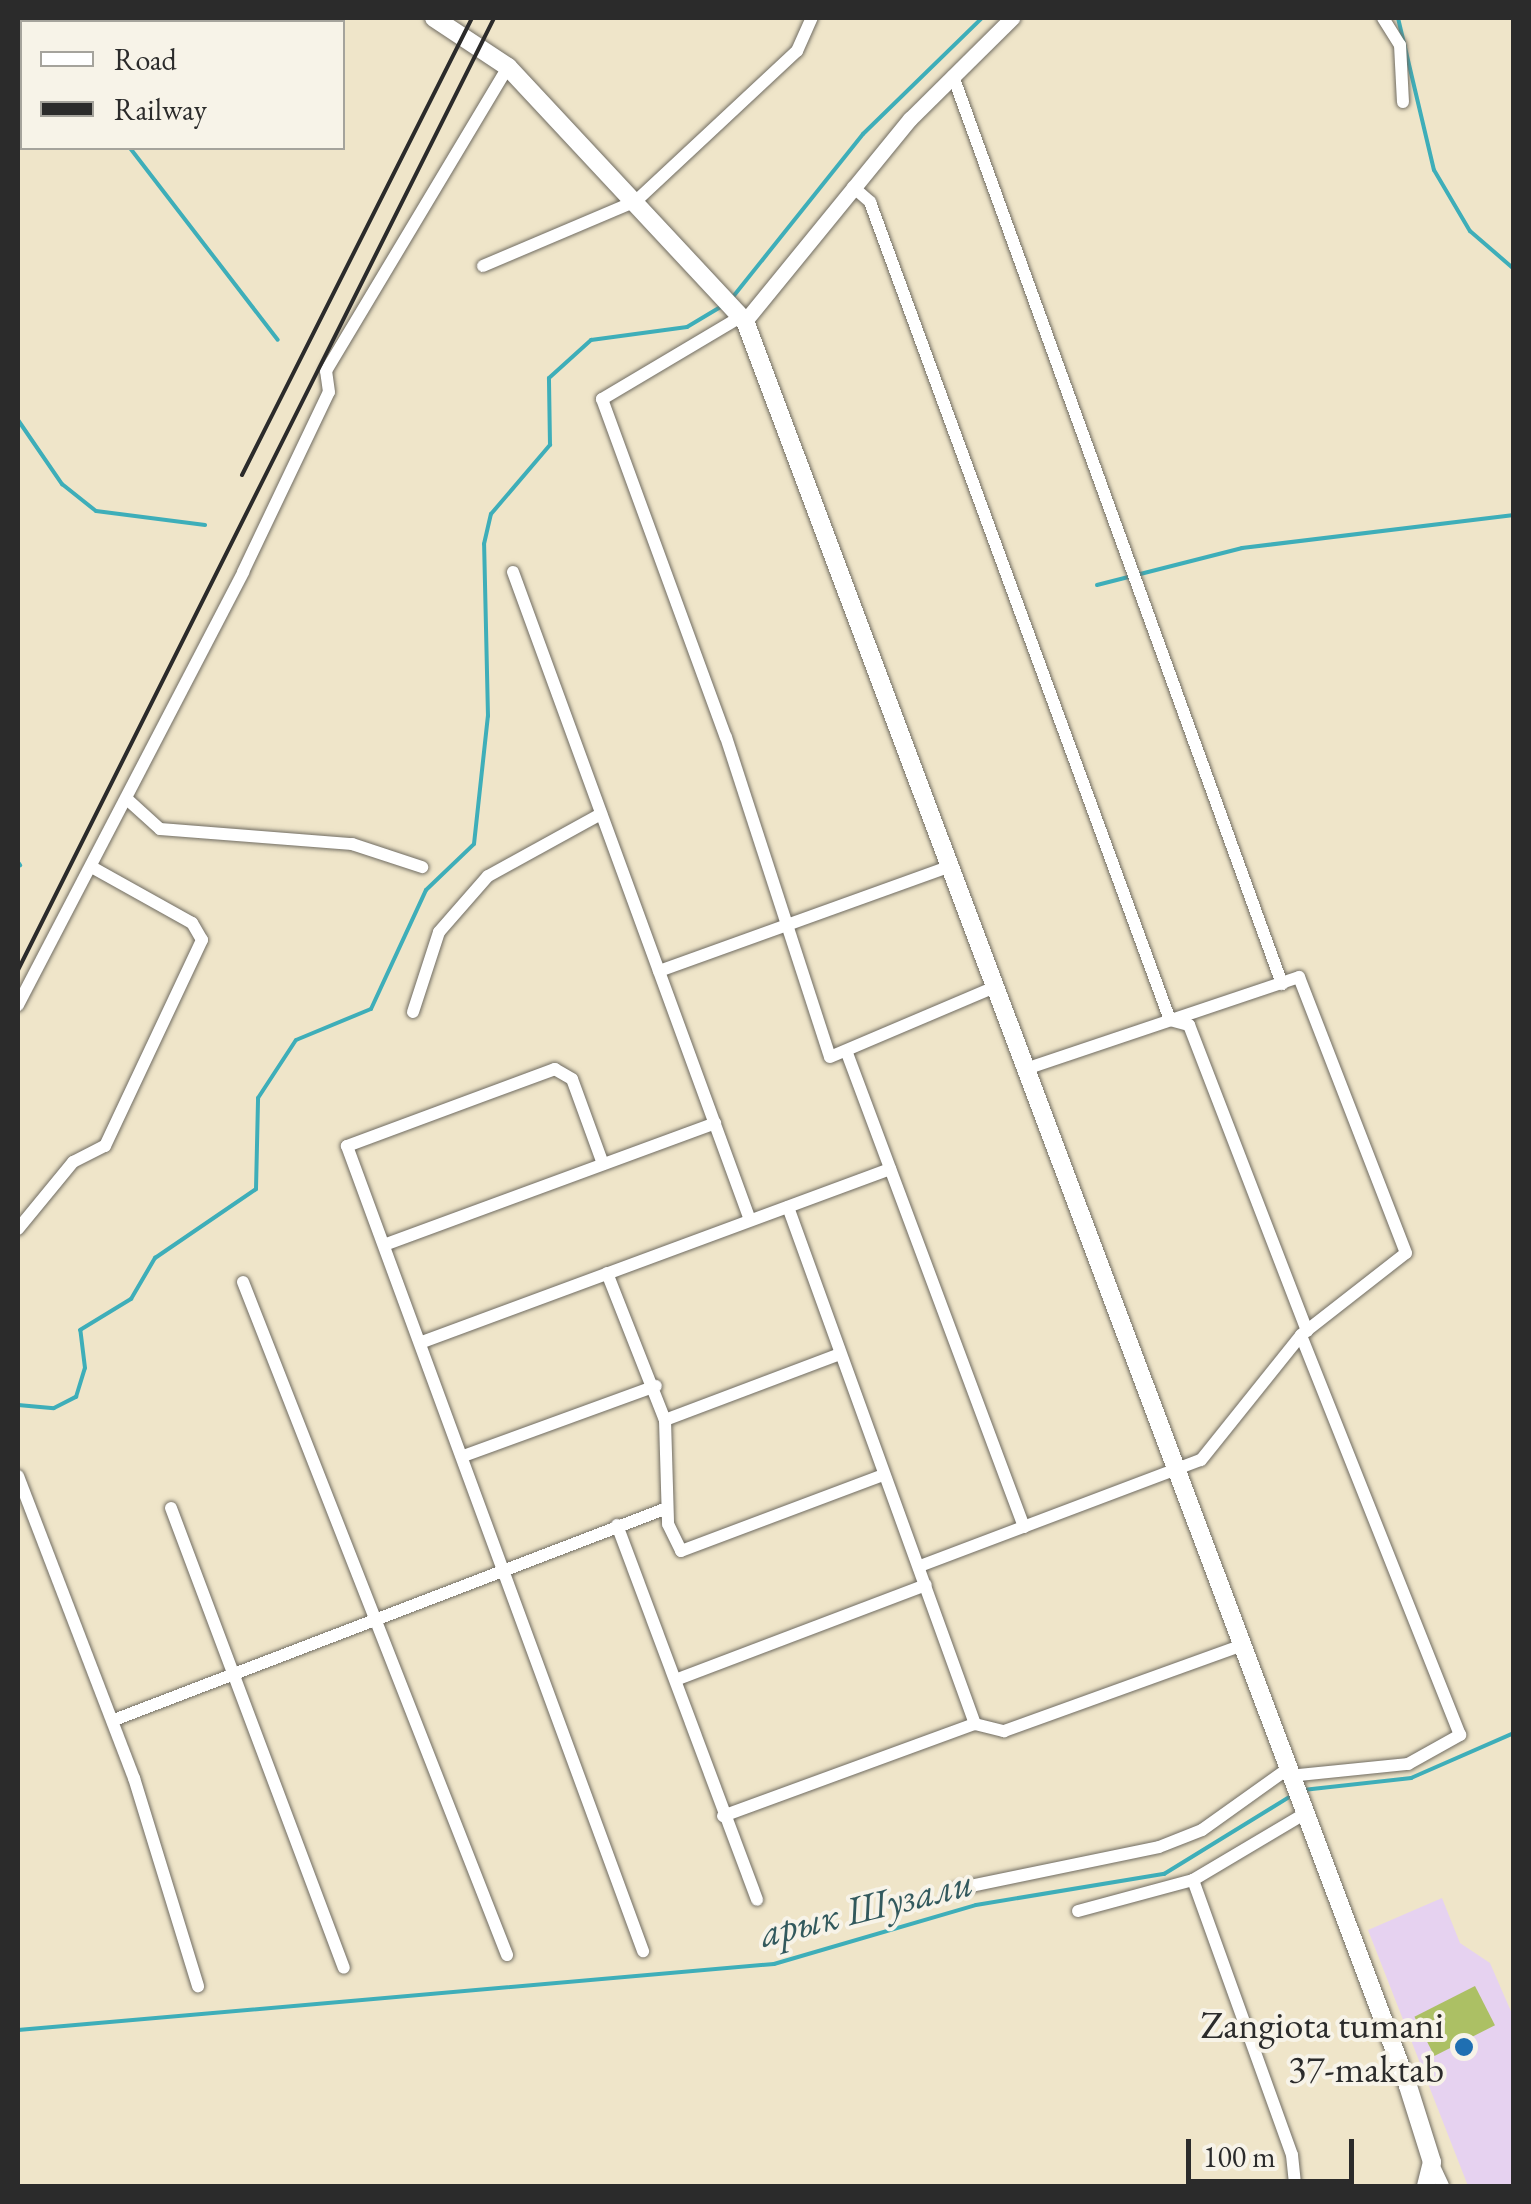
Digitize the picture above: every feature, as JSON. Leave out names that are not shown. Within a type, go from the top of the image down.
[{"type":"main road","points":[[434,18],[508,66],[716,285],[743,319],[1432,2162],[1426,2186]]},
{"type":"street","points":[[483,266],[636,201],[797,52],[812,18]]},
{"type":"street","points":[[995,987],[830,1057],[602,399],[743,319],[853,187],[953,76],[1012,18]]},
{"type":"street","points":[[1383,18],[1400,45],[1403,102]]},
{"type":"street","points":[[18,1005],[128,800],[315,424],[326,371],[508,66]]},
{"type":"street","points":[[953,76],[1282,984]]},
{"type":"street","points":[[853,187],[870,202],[1170,1020]]},
{"type":"street","points":[[512,572],[750,1220]]},
{"type":"street","points":[[128,800],[160,829],[352,844],[422,867]]},
{"type":"street","points":[[413,1012],[439,932],[488,876],[602,814]]},
{"type":"street","points":[[659,971],[950,866]]},
{"type":"street","points":[[18,1229],[74,1162],[105,1146],[202,935],[92,867]]},
{"type":"street","points":[[920,1566],[1175,1472],[1210,1450],[1304,1333],[1406,1253],[1298,977],[1026,1070]]},
{"type":"street","points":[[956,1889],[1159,1847],[1202,1830],[1289,1776],[1408,1764],[1460,1735],[1190,1025],[1170,1020]]},
{"type":"street","points":[[847,1053],[1024,1527]]},
{"type":"street","points":[[603,1164],[572,1079],[556,1069],[347,1146],[425,1341],[643,1951]]},
{"type":"street","points":[[384,1245],[715,1124]]},
{"type":"street","points":[[425,1341],[890,1169]]},
{"type":"street","points":[[788,1206],[975,1724]]},
{"type":"street","points":[[606,1273],[656,1386],[665,1420],[667,1508],[681,1551],[883,1475]]},
{"type":"street","points":[[243,1282],[507,1955]]},
{"type":"street","points":[[665,1420],[840,1354]]},
{"type":"street","points":[[466,1455],[656,1386]]},
{"type":"street","points":[[18,1476],[114,1720],[198,1986]]},
{"type":"street","points":[[172,1508],[344,1968]]},
{"type":"street","points":[[114,1720],[667,1508]]},
{"type":"street","points":[[617,1525],[757,1900]]},
{"type":"street","points":[[678,1680],[926,1585]]},
{"type":"street","points":[[723,1816],[975,1724],[1004,1732],[1240,1646]]},
{"type":"street","points":[[1078,1910],[1194,1880],[1302,1808]]},
{"type":"street","points":[[1194,1880],[1292,2155],[1295,2186]]},
{"type":"street","points":[[1432,2162],[1443,2186]]},
{"type":"shaded area","name":"Zangiota tumani 37-maktab","points":[[1442,1898],[1460,1943],[1490,1963],[1513,2016],[1513,2186],[1468,2186],[1368,1930]]},
{"type":"green space","points":[[1475,1986],[1495,2025],[1434,2056],[1414,2017]]},
{"type":"waterway","points":[[732,298],[863,134],[982,18]]},
{"type":"waterway","points":[[1398,18],[1434,170],[1470,231],[1514,269]]},
{"type":"waterway","points":[[132,150],[278,340]]},
{"type":"waterway","points":[[18,1405],[54,1408],[76,1397],[85,1368],[80,1330],[131,1299],[155,1258],[256,1189],[258,1098],[296,1040],[371,1009],[426,890],[474,844],[488,716],[484,544],[491,514],[550,445],[549,378],[591,340],[687,327],[720,307]]},
{"type":"waterway","points":[[18,420],[62,484],[96,511],[205,525]]},
{"type":"waterway","points":[[1097,585],[1242,548],[1514,515]]},
{"type":"waterway","name":"арык Шузали","points":[[1303,1790],[1411,1778],[1514,1733]]},
{"type":"waterway","name":"арык Шузали","points":[[18,2030],[774,1964],[976,1905],[1164,1874],[1294,1794]]},
{"type":"railway","points":[[242,475],[472,18]]},
{"type":"railway","points":[[18,970],[494,18]]},
{"type":"place","name":"Zangiota tumani 37-maktab","points":[[1464,2047]]}]
